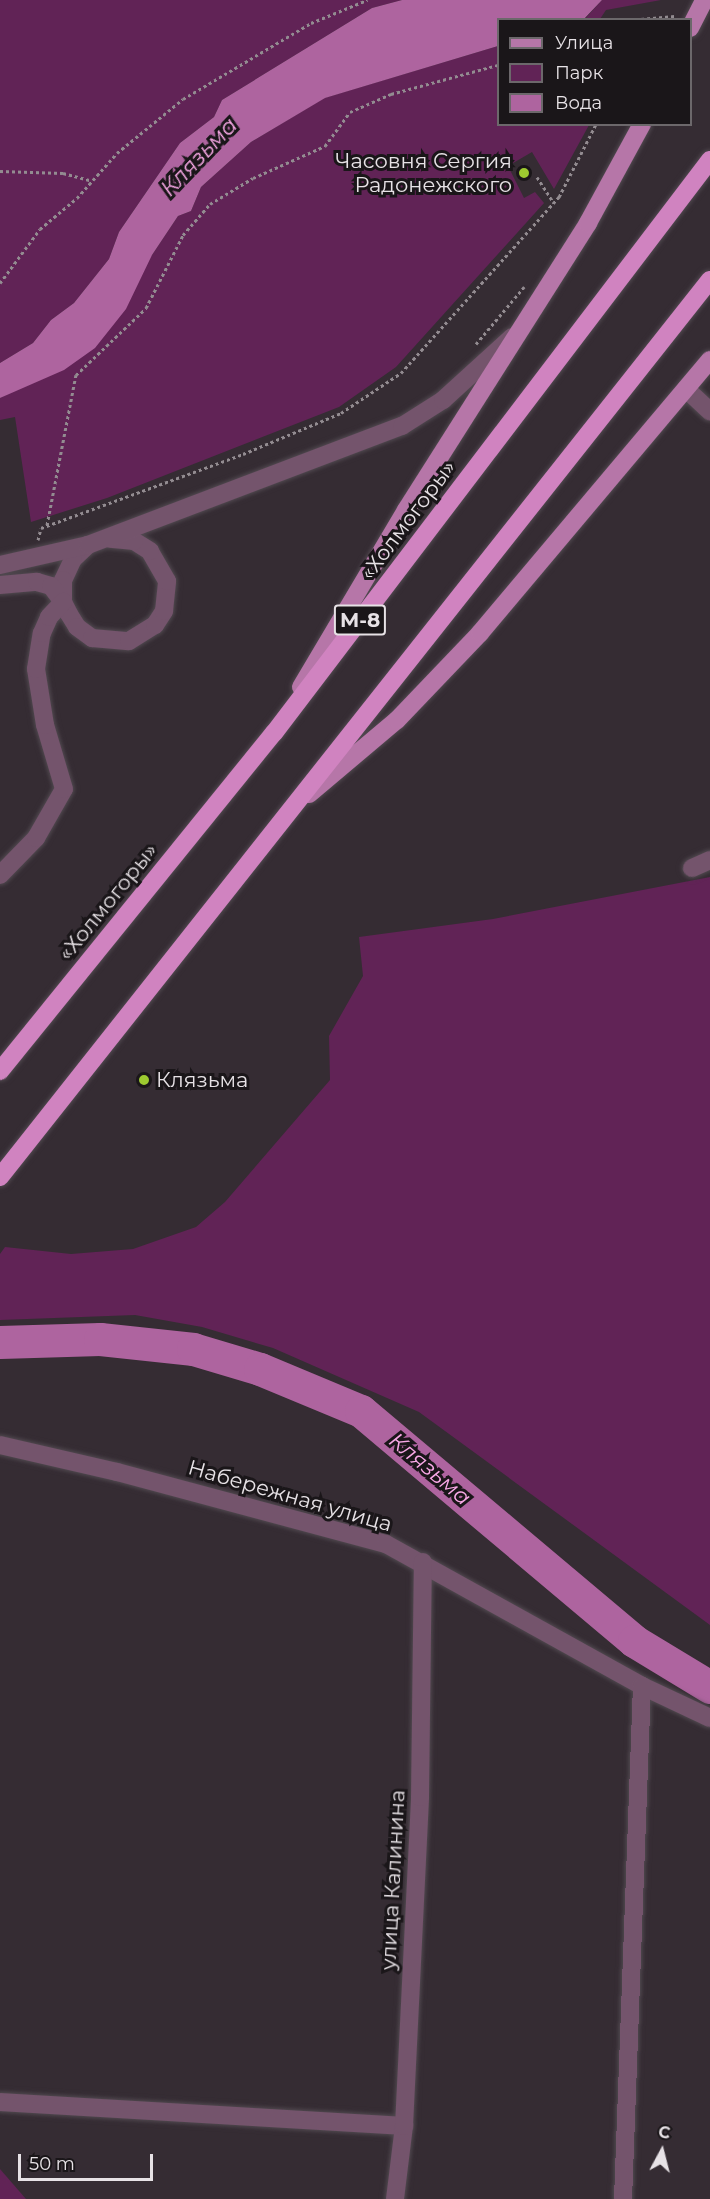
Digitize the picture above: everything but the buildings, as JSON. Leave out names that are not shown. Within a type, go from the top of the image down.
[{"type":"highway","name":"«Холмогоры»","points":[[0,1071],[274,733],[710,160]]},
{"type":"highway","points":[[0,1177],[710,280]]},
{"type":"main road","points":[[688,18],[704,0]]},
{"type":"main road","points":[[274,733],[518,331],[588,223],[641,126]]},
{"type":"main road","points":[[294,806],[397,720],[480,633],[710,360]]},
{"type":"street","points":[[0,565],[96,542],[402,426],[443,400],[518,331]]},
{"type":"street","points":[[686,389],[710,411]]},
{"type":"street","points":[[0,585],[37,582],[51,586],[63,602],[77,627],[105,642],[129,642],[155,625],[164,611],[168,591],[164,570],[150,551],[134,541],[96,542],[67,569],[63,602],[49,617],[42,633],[36,669],[45,725],[64,789],[36,838],[0,875]]},
{"type":"street","points":[[692,868],[710,860]]},
{"type":"street","name":"Набережная улица","points":[[0,1445],[117,1472],[386,1544],[423,1562],[642,1686],[710,1718]]},
{"type":"street","name":"улица Калинина","points":[[395,2199],[404,2126],[420,1797],[423,1562]]},
{"type":"street","points":[[623,2199],[642,1686]]},
{"type":"street","points":[[0,2102],[404,2126]]},
{"type":"path","points":[[0,283],[40,229],[92,181],[117,153],[183,99],[311,23],[367,0]]},
{"type":"path","points":[[47,525],[76,375],[146,309],[183,235],[210,204],[253,178],[325,146],[350,112],[391,94],[497,65]]},
{"type":"path","points":[[46,544],[35,547],[41,528],[47,525],[243,454],[341,413],[401,373],[554,203],[595,126]]},
{"type":"path","points":[[0,171],[63,173],[92,181]]},
{"type":"path","points":[[537,177],[554,203]]},
{"type":"path","points":[[473,347],[531,280]]},
{"type":"green space","points":[[0,0],[402,0],[372,8],[222,100],[214,117],[180,143],[119,232],[109,259],[74,303],[51,320],[33,343],[0,363]]},
{"type":"green space","points":[[602,0],[661,0],[606,10],[601,18],[586,18]]},
{"type":"green space","points":[[497,46],[497,126],[588,126],[554,189],[532,152],[508,166],[524,198],[535,192],[544,203],[396,367],[339,407],[107,498],[31,522],[15,417],[0,420],[0,398],[11,392],[152,255],[178,216],[191,211],[201,187],[251,142],[324,98]]},
{"type":"green space","points":[[710,877],[710,1625],[419,1412],[273,1348],[202,1327],[135,1315],[0,1320],[0,1254],[5,1247],[71,1254],[133,1249],[196,1227],[225,1202],[330,1080],[329,1036],[363,976],[359,937],[493,919]]},
{"type":"green space","points":[[0,2169],[26,2199],[0,2199]]},
{"type":"water","points":[[402,0],[602,0],[585,18],[497,18],[497,46],[325,98],[251,142],[201,187],[191,211],[178,216],[152,255],[126,309],[95,348],[64,370],[0,398],[0,363],[33,343],[51,320],[74,303],[109,259],[119,232],[180,143],[214,117],[222,100],[372,8]]},
{"type":"waterway","name":"Клязьма","points":[[0,1342],[100,1339],[193,1349],[260,1369],[361,1411],[634,1641],[710,1687]]},
{"type":"place","name":"Часовня Сергия Радонежского","points":[[524,173]]},
{"type":"place","name":"Клязьма","points":[[144,1080]]}]
